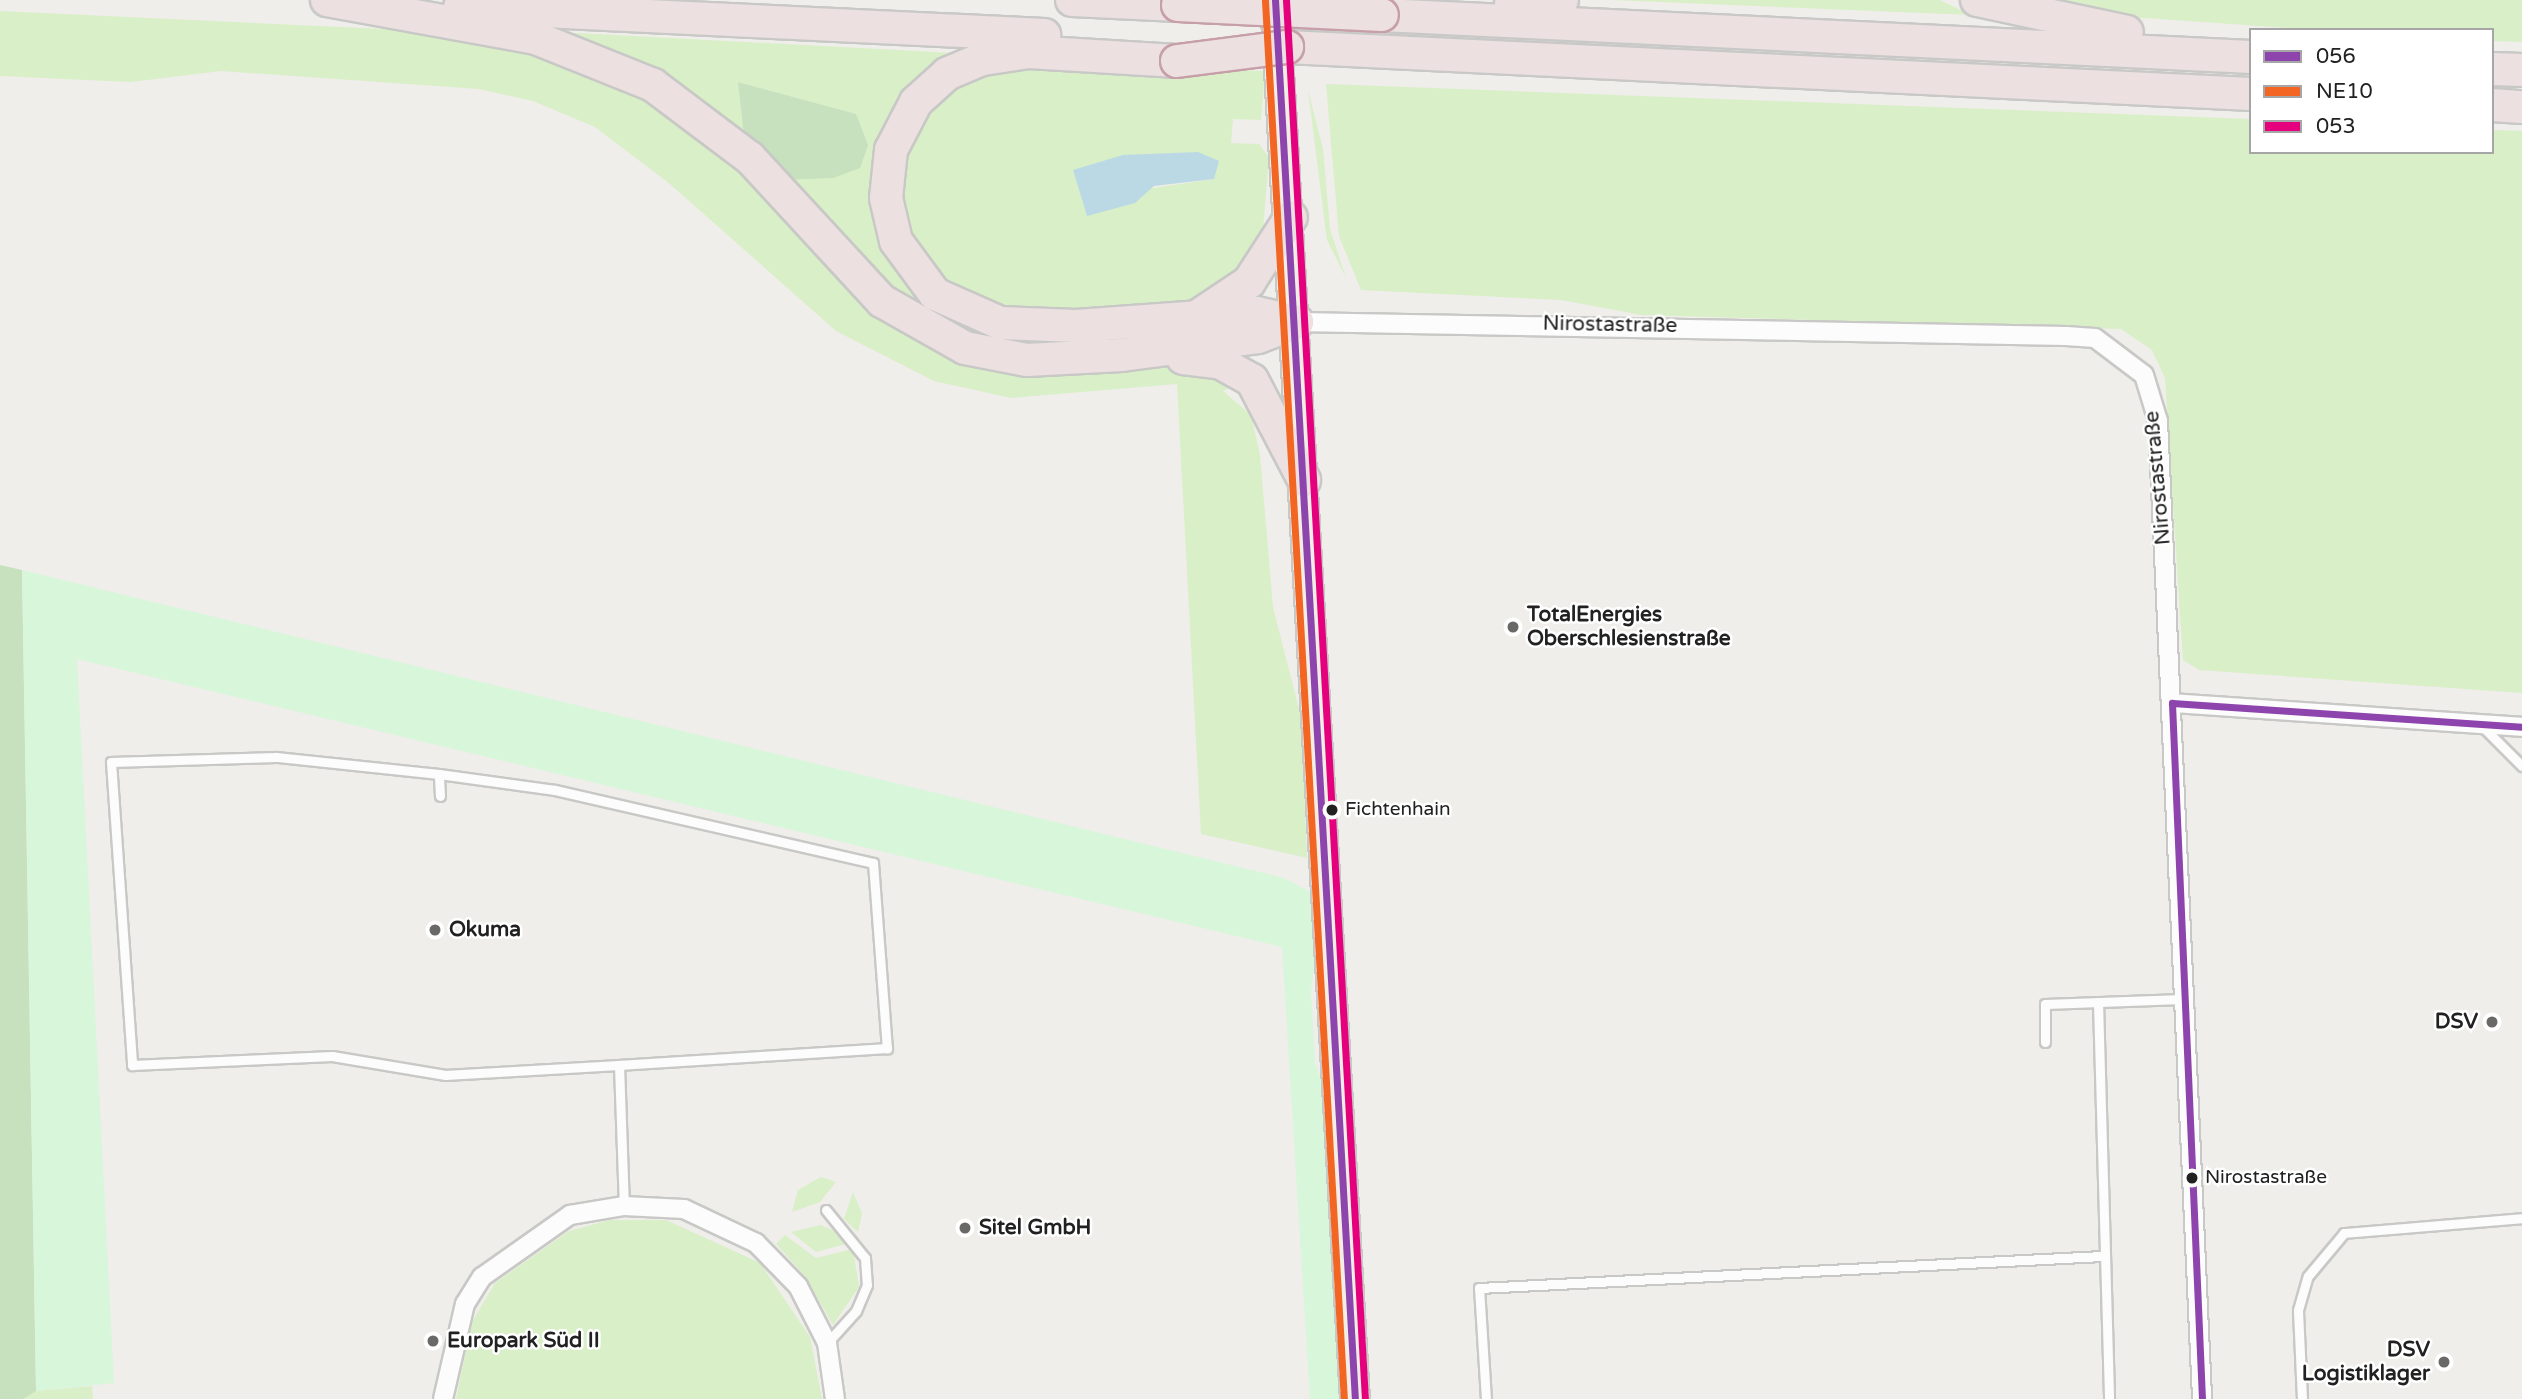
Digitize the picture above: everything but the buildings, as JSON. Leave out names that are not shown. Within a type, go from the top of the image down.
[{"type":"highway","points":[[325,0],[1178,51]]},
{"type":"highway","points":[[325,0],[537,38],[653,85],[750,158],[882,301],[952,344],[1027,360],[1122,355],[1258,337],[1297,322]]},
{"type":"highway","points":[[1072,0],[2249,57]]},
{"type":"highway","points":[[1450,0],[1562,0]]},
{"type":"highway","points":[[1977,0],[2087,27],[2249,41]]},
{"type":"highway","points":[[1297,322],[1257,313],[1039,327],[974,316],[935,294],[913,271],[892,230],[886,198],[889,159],[903,121],[929,88],[958,68],[1029,52],[1287,47],[2249,94]]},
{"type":"highway","points":[[2494,69],[2522,71]]},
{"type":"highway","points":[[2494,105],[2522,107]]},
{"type":"highway","points":[[1194,318],[1250,282],[1291,217]]},
{"type":"highway","points":[[1122,355],[1203,359],[1245,373],[1269,404],[1304,480]]},
{"type":"main road","points":[[1275,0],[1291,217],[1355,1399]]},
{"type":"street","name":"Nirostastraße","points":[[1297,322],[2095,338],[2144,375],[2158,421],[2202,1399]]},
{"type":"street","points":[[2172,702],[2522,727]]},
{"type":"street","points":[[443,1399],[465,1304],[482,1277],[570,1215],[624,1206],[684,1209],[757,1243],[798,1286],[827,1343],[835,1399]]},
{"type":"lane","points":[[2480,724],[2522,766]]},
{"type":"lane","points":[[276,757],[439,774],[555,790],[873,863],[887,1048],[619,1065],[445,1075],[332,1056],[132,1065],[111,762],[276,757]]},
{"type":"lane","points":[[439,774],[440,796]]},
{"type":"lane","points":[[2045,1042],[2045,1004],[2182,999]]},
{"type":"lane","points":[[2098,1002],[2109,1399]]},
{"type":"lane","points":[[619,1065],[624,1206]]},
{"type":"lane","points":[[826,1210],[865,1258],[867,1285],[856,1311],[827,1343]]},
{"type":"lane","points":[[2302,1399],[2298,1310],[2308,1276],[2344,1233],[2522,1219]]},
{"type":"lane","points":[[1486,1399],[1479,1288],[2103,1256]]},
{"type":"green space","points":[[1612,0],[1940,0],[1971,15]]},
{"type":"green space","points":[[2022,0],[2522,0],[2522,42],[2494,41],[2494,28],[2287,28],[2087,14]]},
{"type":"green space","points":[[0,11],[384,29],[500,44],[586,69],[657,103],[708,138],[858,297],[948,356],[1001,372],[1067,376],[1190,364],[1241,382],[1223,391],[1251,415],[1260,455],[1273,607],[1301,717],[1307,858],[1201,834],[1177,384],[1011,398],[934,381],[836,331],[670,184],[595,127],[533,101],[479,89],[221,71],[131,82],[0,76]]},
{"type":"green space","points":[[558,32],[973,54],[879,172],[943,306],[1168,335],[1024,342],[940,323],[871,277],[779,180],[856,114],[738,82],[744,136]]},
{"type":"green space","points":[[1020,65],[1265,71],[1261,120],[1233,119],[1231,143],[1259,144],[1269,157],[1262,242],[1252,261],[1212,298],[1177,306],[1001,311],[944,284],[905,223],[900,186],[907,144],[952,89]],"holes":[[[1123,155],[1144,157],[1214,179],[1146,189]]]},
{"type":"green space","points":[[738,82],[856,114],[868,145],[860,168],[833,178],[779,180],[744,136]]},
{"type":"green space","points":[[1326,84],[2249,119],[2249,154],[2494,154],[2494,130],[2522,131],[2522,693],[2199,670],[2183,660],[2165,378],[2152,350],[2121,329],[1642,315],[1561,300],[1361,290],[1339,236]]},
{"type":"green space","points":[[1308,90],[1323,149],[1330,229],[1346,278],[1327,240]]},
{"type":"green space","points":[[0,565],[22,570],[36,1391],[23,1399],[0,1399]]},
{"type":"green space","points":[[22,570],[1284,878],[1312,893],[1318,930],[1311,991],[1315,1062],[1327,1098],[1342,1399],[1310,1399],[1282,947],[77,659],[114,1383],[36,1391]]},
{"type":"green space","points":[[821,1177],[836,1182],[820,1202],[792,1212],[798,1190]]},
{"type":"green space","points":[[853,1192],[862,1213],[858,1232],[844,1219]]},
{"type":"green space","points":[[610,1220],[666,1220],[760,1263],[810,1337],[822,1399],[456,1399],[472,1322],[495,1283],[569,1231]]},
{"type":"green space","points":[[820,1225],[835,1231],[849,1243],[816,1252],[791,1232]]},
{"type":"green space","points":[[785,1235],[816,1258],[853,1249],[859,1287],[833,1325],[805,1276],[776,1244]]},
{"type":"green space","points":[[92,1386],[93,1399],[23,1399],[36,1391]]},
{"type":"water","points":[[1198,152],[1219,161],[1214,179],[1154,186],[1135,203],[1087,216],[1073,170],[1123,155]]},
{"type":"transit line","name":"056","points":[[1275,0],[1355,1399]]},
{"type":"transit line","name":"053","points":[[1286,0],[1365,1398]]},
{"type":"transit line","name":"NE10","points":[[1265,1],[1344,1399]]},
{"type":"transit line","name":"056","points":[[2202,1399],[2172,703],[2522,727]]},
{"type":"place","name":"TotalEnergies Oberschlesienstraße","points":[[1513,627]]},
{"type":"place","name":"Fichtenhain","points":[[1332,810]]},
{"type":"place","name":"Okuma","points":[[435,930]]},
{"type":"place","name":"DSV","points":[[2492,1022]]},
{"type":"place","name":"Nirostastraße","points":[[2192,1178]]},
{"type":"place","name":"Sitel GmbH","points":[[965,1228]]},
{"type":"place","name":"Europark Süd II","points":[[433,1341]]},
{"type":"place","name":"DSV Logistiklager","points":[[2444,1362]]}]
